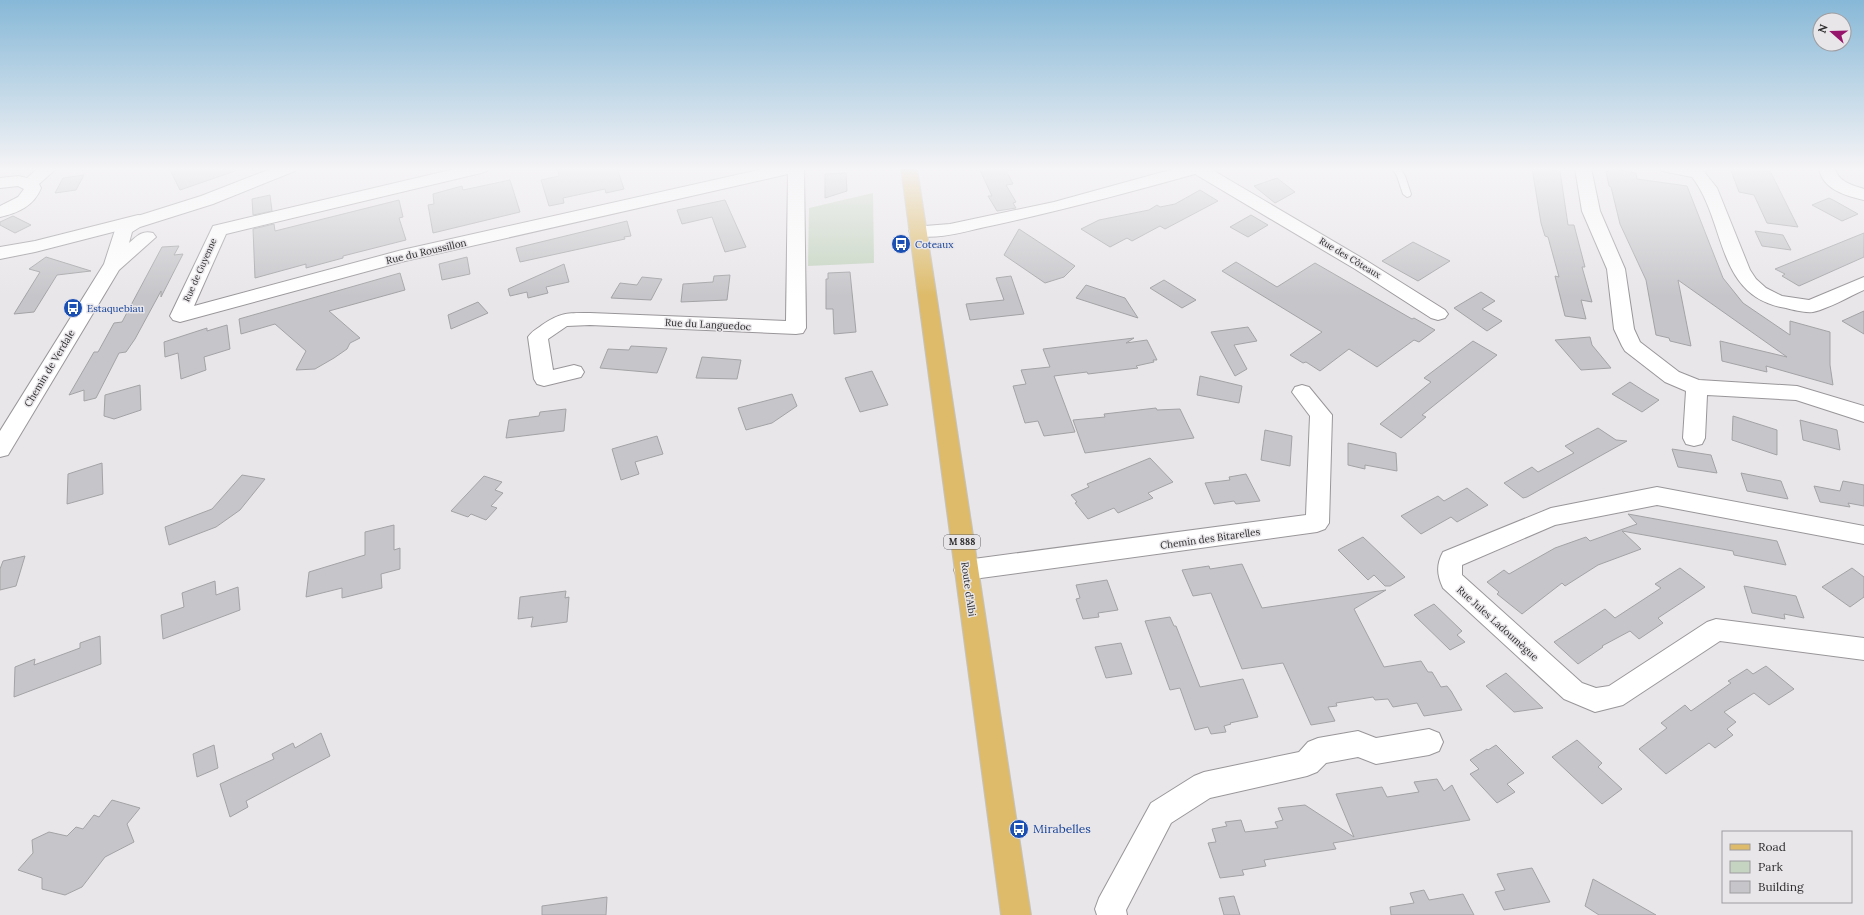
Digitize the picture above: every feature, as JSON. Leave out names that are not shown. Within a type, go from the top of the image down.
[{"type":"main road","name":"Route d'Albi","points":[[915,211],[1016,915]]},
{"type":"street","name":"Chemin de Verdale","points":[[0,449],[112,266],[126,228],[152,221],[179,211]]},
{"type":"street","name":"Rue de Guyenne","points":[[180,316],[218,230],[291,211]]},
{"type":"street","name":"Rue du Roussillon","points":[[180,316],[402,256],[602,211]]},
{"type":"street","name":"Rue du Languedoc","points":[[574,372],[544,379],[538,337],[563,320],[590,319],[796,328],[796,211]]},
{"type":"street","name":"Rue des Côteaux","points":[[918,231],[950,229],[1038,211]]},
{"type":"street","name":"Rue des Côteaux","points":[[1269,211],[1361,265],[1438,314]]},
{"type":"street","points":[[1591,211],[1616,269],[1624,328],[1632,346],[1672,377],[1697,387],[1797,393],[1864,414]]},
{"type":"street","points":[[1718,211],[1741,270],[1749,283],[1759,292],[1778,301],[1811,306],[1864,283]]},
{"type":"street","name":"Chemin de Verdale","points":[[112,266],[147,237],[155,233],[152,221]]},
{"type":"street","points":[[0,253],[27,250],[100,230],[152,221]]},
{"type":"street","points":[[100,230],[124,234],[132,239],[147,237]]},
{"type":"street","points":[[1694,438],[1697,387]]},
{"type":"street","name":"Chemin des Bitarelles","points":[[966,570],[1316,523],[1320,415],[1302,392]]},
{"type":"street","name":"Rue Jules Ladoumègue","points":[[1864,535],[1657,496],[1551,516],[1450,559],[1449,572],[1452,581],[1574,691],[1595,700],[1614,697],[1716,630],[1864,648]]},
{"type":"street","points":[[1111,912],[1161,813],[1204,786],[1307,763],[1318,751],[1358,744],[1376,750],[1428,742]]},
{"type":"green space","points":[[809,211],[873,211],[874,263],[808,266]]},
{"type":"building","points":[[253,211],[272,211],[272,211],[253,215]]},
{"type":"building","points":[[356,211],[402,211],[403,217],[399,218],[406,240],[343,256],[343,258],[306,268],[306,264],[255,278],[253,229],[274,224],[275,231]]},
{"type":"building","points":[[429,211],[520,211],[520,212],[433,233]]},
{"type":"building","points":[[677,211],[730,211],[746,247],[725,252],[712,217],[682,224]]},
{"type":"building","points":[[1146,211],[1200,211],[1165,229],[1160,226],[1132,241],[1127,238],[1110,247],[1081,229],[1099,220]]},
{"type":"building","points":[[1539,211],[1566,211],[1568,225],[1574,225],[1585,267],[1582,267],[1592,302],[1581,300],[1586,319],[1565,316],[1555,276],[1559,277],[1548,237],[1545,236]]},
{"type":"building","points":[[1617,211],[1697,211],[1723,278],[1743,303],[1790,335],[1790,321],[1830,332],[1830,365],[1833,385],[1766,366],[1767,372],[1722,361],[1720,341],[1787,357],[1678,280],[1691,346],[1670,341],[1669,338],[1656,335],[1646,280],[1620,224]]},
{"type":"building","points":[[1761,211],[1790,211],[1798,227],[1767,223]]},
{"type":"building","points":[[1823,211],[1852,211],[1858,214],[1842,221]]},
{"type":"building","points":[[1251,215],[1268,225],[1248,237],[1230,227]]},
{"type":"building","points":[[13,216],[31,225],[15,233],[0,225],[0,222]]},
{"type":"building","points":[[627,221],[631,236],[624,237],[625,239],[520,262],[516,248]]},
{"type":"building","points":[[1019,229],[1075,266],[1064,277],[1045,283],[1004,255]]},
{"type":"building","points":[[1755,231],[1783,235],[1791,250],[1762,246]]},
{"type":"building","points":[[1864,233],[1864,257],[1799,286],[1782,276],[1785,274],[1775,269]]},
{"type":"building","points":[[1413,242],[1450,261],[1418,281],[1382,261]]},
{"type":"building","points":[[179,246],[174,255],[183,254],[161,297],[161,291],[135,339],[126,352],[119,353],[96,398],[84,401],[84,390],[69,395],[94,352],[98,352],[114,323],[122,322],[162,247]]},
{"type":"building","points":[[46,257],[91,271],[57,275],[34,312],[14,314],[40,272],[29,269]]},
{"type":"building","points":[[467,257],[470,274],[442,280],[439,264]]},
{"type":"building","points":[[1236,262],[1277,287],[1315,263],[1412,319],[1414,318],[1435,330],[1419,342],[1414,340],[1377,367],[1349,349],[1320,371],[1306,362],[1303,363],[1290,355],[1322,332],[1222,271]]},
{"type":"building","points":[[564,264],[569,282],[546,287],[548,293],[528,298],[527,292],[510,296],[508,289]]},
{"type":"building","points":[[850,272],[856,332],[834,334],[833,309],[826,309],[826,279],[828,279],[828,273]]},
{"type":"building","points":[[400,273],[405,290],[329,311],[360,338],[350,343],[347,349],[334,358],[315,369],[296,370],[306,351],[275,324],[241,334],[239,319]]},
{"type":"building","points":[[730,275],[727,300],[681,302],[683,284],[713,282],[714,276]]},
{"type":"building","points":[[1011,276],[1024,314],[970,320],[966,304],[1004,300],[996,278]]},
{"type":"building","points":[[642,277],[662,279],[651,300],[611,298],[620,283],[637,285]]},
{"type":"building","points":[[1164,280],[1196,300],[1182,308],[1150,288]]},
{"type":"building","points":[[1086,285],[1125,298],[1138,318],[1076,298]]},
{"type":"building","points":[[1481,292],[1495,301],[1482,309],[1502,321],[1487,331],[1454,308]]},
{"type":"building","points":[[478,302],[488,313],[451,329],[448,315]]},
{"type":"building","points":[[1864,311],[1864,334],[1842,321]]},
{"type":"building","points":[[227,325],[230,349],[204,357],[206,370],[181,379],[178,353],[165,357],[164,342],[207,328],[207,331]]},
{"type":"building","points":[[1248,327],[1257,341],[1234,345],[1247,369],[1235,376],[1211,332]]},
{"type":"building","points":[[1590,337],[1592,345],[1611,368],[1581,370],[1555,340]]},
{"type":"building","points":[[1134,338],[1126,343],[1147,340],[1157,360],[1136,366],[1138,368],[1088,374],[1087,372],[1054,376],[1075,432],[1044,436],[1038,421],[1025,423],[1013,386],[1026,384],[1021,370],[1050,367],[1043,349]]},
{"type":"building","points":[[1473,341],[1497,355],[1422,415],[1426,417],[1401,438],[1380,424],[1431,382],[1424,378]]},
{"type":"building","points":[[631,346],[667,348],[657,373],[600,368],[608,349],[629,350]]},
{"type":"building","points":[[702,357],[741,360],[737,379],[696,378]]},
{"type":"building","points":[[872,371],[888,405],[860,412],[845,378]]},
{"type":"building","points":[[1200,376],[1242,386],[1239,403],[1197,395]]},
{"type":"building","points":[[1630,382],[1659,400],[1642,412],[1612,394]]},
{"type":"building","points":[[140,385],[141,410],[114,419],[104,416],[105,395]]},
{"type":"building","points":[[792,394],[797,406],[772,423],[746,430],[738,408]]},
{"type":"building","points":[[1156,408],[1157,410],[1180,409],[1194,438],[1085,453],[1073,420],[1105,417],[1104,414]]},
{"type":"building","points":[[566,409],[564,431],[506,438],[509,420],[539,416],[540,412]]},
{"type":"building","points":[[1733,416],[1777,430],[1777,455],[1732,440]]},
{"type":"building","points":[[1800,420],[1837,430],[1840,450],[1803,440]]},
{"type":"building","points":[[1598,428],[1616,440],[1627,441],[1527,497],[1523,498],[1504,483],[1532,467],[1538,472],[1574,453],[1565,446]]},
{"type":"building","points":[[1265,430],[1292,436],[1290,466],[1261,460]]},
{"type":"building","points":[[657,436],[663,454],[635,462],[639,474],[621,480],[612,449]]},
{"type":"building","points":[[1348,443],[1396,453],[1397,471],[1365,465],[1365,469],[1348,465]]},
{"type":"building","points":[[1672,449],[1711,455],[1717,473],[1678,467]]},
{"type":"building","points":[[1150,458],[1173,482],[1148,493],[1153,498],[1118,513],[1114,508],[1088,519],[1075,503],[1077,502],[1071,495],[1089,487],[1087,484]]},
{"type":"building","points":[[102,463],[103,494],[67,504],[68,474]]},
{"type":"building","points":[[1741,473],[1781,481],[1788,499],[1747,491]]},
{"type":"building","points":[[1246,474],[1260,501],[1236,504],[1234,501],[1214,504],[1205,483],[1230,480],[1229,477]]},
{"type":"building","points":[[242,475],[265,479],[240,510],[216,527],[169,545],[165,527],[212,509]]},
{"type":"building","points":[[484,476],[502,482],[495,490],[503,493],[491,506],[497,508],[486,520],[471,514],[468,517],[451,511]]},
{"type":"building","points":[[1843,481],[1864,485],[1864,506],[1848,503],[1850,507],[1820,502],[1814,486],[1840,491]]},
{"type":"building","points":[[1467,488],[1488,505],[1457,522],[1451,517],[1421,534],[1401,516],[1438,496],[1444,501]]},
{"type":"building","points":[[1628,514],[1777,541],[1786,565],[1734,555],[1733,551],[1622,531],[1641,549],[1598,565],[1565,586],[1562,583],[1522,614],[1497,594],[1499,592],[1487,582],[1504,570],[1509,574],[1555,548],[1586,537],[1590,541],[1637,524]]},
{"type":"building","points":[[394,525],[394,550],[400,548],[400,569],[381,574],[382,588],[342,598],[342,588],[306,597],[309,572],[365,555],[365,532]]},
{"type":"building","points":[[1363,537],[1405,577],[1390,586],[1385,586],[1374,575],[1368,580],[1338,550]]},
{"type":"building","points":[[25,556],[16,586],[0,590],[0,569],[3,561]]},
{"type":"building","points":[[1242,564],[1262,608],[1386,590],[1354,609],[1384,667],[1421,661],[1428,672],[1432,672],[1441,687],[1447,686],[1462,710],[1424,716],[1417,703],[1393,707],[1388,699],[1375,700],[1373,697],[1336,703],[1337,706],[1328,707],[1335,721],[1311,725],[1283,663],[1242,669],[1211,593],[1193,596],[1182,570],[1209,566],[1210,569]]},
{"type":"building","points":[[1680,568],[1705,587],[1658,618],[1663,623],[1639,639],[1630,631],[1602,646],[1603,647],[1578,664],[1554,642],[1605,609],[1615,618],[1661,588],[1655,584]]},
{"type":"building","points":[[1852,568],[1864,577],[1864,597],[1850,607],[1822,587]]},
{"type":"building","points":[[1107,580],[1118,610],[1098,613],[1099,617],[1083,619],[1076,599],[1080,598],[1076,585]]},
{"type":"building","points":[[215,581],[216,595],[238,587],[240,610],[163,639],[161,615],[184,607],[182,593]]},
{"type":"building","points":[[1744,586],[1796,596],[1804,618],[1784,614],[1785,619],[1752,613]]},
{"type":"building","points":[[566,591],[565,598],[569,597],[567,622],[531,627],[533,617],[518,619],[520,597]]},
{"type":"building","points":[[1434,604],[1462,631],[1457,635],[1465,642],[1450,650],[1414,615]]},
{"type":"building","points":[[1170,617],[1174,626],[1176,626],[1200,687],[1243,679],[1258,717],[1230,723],[1231,724],[1224,726],[1226,732],[1211,734],[1208,727],[1195,730],[1180,688],[1170,690],[1145,621]]},
{"type":"building","points":[[100,636],[101,664],[14,697],[15,667],[35,659],[34,665],[80,648],[80,643]]},
{"type":"building","points":[[1121,643],[1132,674],[1106,678],[1095,647]]},
{"type":"building","points":[[1766,666],[1794,689],[1769,705],[1754,693],[1724,712],[1736,722],[1727,729],[1733,735],[1715,748],[1709,743],[1666,774],[1639,749],[1667,728],[1661,723],[1685,705],[1691,711],[1731,683],[1728,681],[1747,669],[1753,674]]},
{"type":"building","points":[[1506,673],[1543,708],[1514,712],[1486,686]]},
{"type":"building","points":[[321,733],[330,756],[246,801],[248,807],[230,817],[220,784],[274,759],[272,754],[293,743],[295,748]]},
{"type":"building","points":[[1577,740],[1602,763],[1598,767],[1622,789],[1602,804],[1552,757]]},
{"type":"building","points":[[214,745],[218,768],[197,777],[193,754]]},
{"type":"building","points":[[1496,745],[1524,773],[1507,784],[1515,792],[1497,803],[1470,774],[1479,769],[1470,760]]},
{"type":"building","points":[[1437,779],[1444,791],[1452,785],[1470,820],[1333,843],[1336,849],[1264,860],[1266,866],[1242,870],[1244,875],[1220,878],[1208,843],[1216,842],[1212,829],[1227,826],[1225,822],[1241,820],[1245,832],[1278,828],[1275,822],[1283,820],[1278,808],[1305,805],[1354,837],[1336,794],[1382,787],[1387,797],[1419,792],[1414,782]]},
{"type":"building","points":[[112,800],[140,808],[127,824],[134,842],[105,857],[82,887],[65,895],[42,889],[42,878],[18,870],[33,853],[32,840],[49,832],[67,836],[76,827],[83,829],[94,815],[99,817]]},
{"type":"building","points":[[1532,868],[1550,902],[1504,910],[1495,892],[1505,890],[1497,874]]},
{"type":"building","points":[[1593,879],[1656,915],[1599,915],[1585,906]]},
{"type":"building","points":[[1424,890],[1429,900],[1463,894],[1474,915],[1391,915],[1390,907],[1414,903],[1410,893]]},
{"type":"building","points":[[1234,896],[1240,915],[1224,915],[1219,898]]},
{"type":"building","points":[[607,897],[606,915],[542,915],[542,906]]},
{"type":"place","name":"Coteaux","points":[[901,244]]},
{"type":"place","name":"Estaquebiau","points":[[73,308]]},
{"type":"place","name":"Mirabelles","points":[[1019,829]]}]
